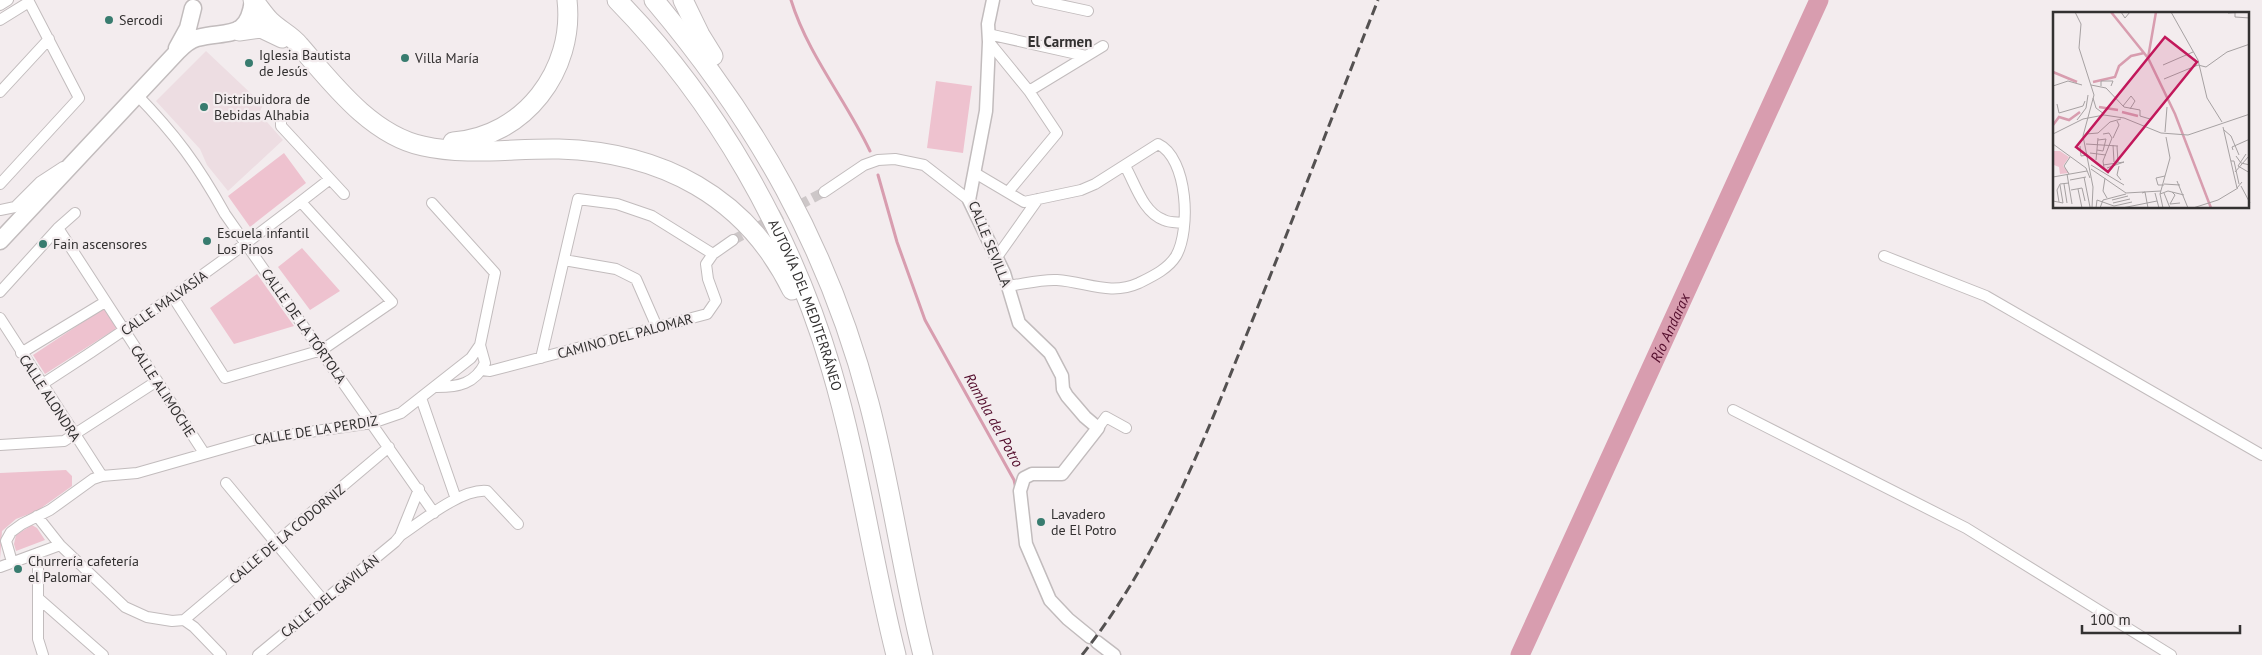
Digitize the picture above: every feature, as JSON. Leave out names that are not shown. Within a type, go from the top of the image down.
[{"type":"highway","points":[[193,4],[196,18],[206,30],[215,34],[233,33],[250,17],[253,0]]},
{"type":"highway","points":[[253,0],[270,21],[298,44],[305,54],[366,117],[402,138],[422,146],[463,151],[558,150],[603,152],[648,163],[686,178],[719,200],[742,219],[775,261],[802,309],[819,330]]},
{"type":"highway","points":[[402,138],[438,143],[464,141],[490,134],[510,124],[547,87],[559,67],[568,33],[567,0]]},
{"type":"highway","name":"AUTOVÍA DEL MEDITERRÁNEO","points":[[617,0],[660,48],[691,88],[744,170],[776,229],[819,330],[845,420],[896,655]]},
{"type":"highway","name":"AUTOVÍA DEL MEDITERRÁNEO","points":[[654,0],[744,117],[794,203],[840,310],[853,349],[878,443],[923,655]]},
{"type":"highway","points":[[683,0],[700,35],[733,87],[744,117]]},
{"type":"highway","points":[[168,60],[188,28],[193,4]]},
{"type":"highway","points":[[0,241],[168,60],[188,42],[196,38],[261,28],[278,35],[305,54]]},
{"type":"street","points":[[0,5],[8,0]]},
{"type":"street","name":"CALLE SEVILLA","points":[[992,0],[986,111],[969,200],[977,221],[997,257],[1019,323],[1050,354],[1062,376],[1063,389],[1067,396],[1085,417],[1098,428]]},
{"type":"street","points":[[1037,0],[1088,11]]},
{"type":"street","points":[[0,20],[29,1],[79,98],[0,184]]},
{"type":"street","points":[[989,38],[1086,56]]},
{"type":"street","points":[[989,38],[1029,91],[1057,133],[1008,192]]},
{"type":"street","points":[[0,92],[49,39]]},
{"type":"street","points":[[1029,91],[1103,46]]},
{"type":"street","name":"CALLE DE LA TÓRTOLA","points":[[136,94],[183,146],[198,167],[225,214],[322,350],[434,513]]},
{"type":"street","points":[[281,122],[281,126],[344,194]]},
{"type":"street","points":[[975,172],[1024,202],[1081,190],[1125,166],[1158,144],[1166,148],[1172,156],[1186,204],[1182,241],[1170,264],[1160,272],[1130,286],[1121,289],[1104,289],[1056,280],[1008,286]]},
{"type":"street","points":[[824,192],[864,165],[878,160],[895,159],[924,165],[969,200]]},
{"type":"street","points":[[0,210],[15,207],[40,182],[74,160]]},
{"type":"street","points":[[1125,166],[1146,206],[1155,215],[1164,220],[1184,223]]},
{"type":"street","name":"CALLE MALVASÍA","points":[[41,384],[124,332],[173,298],[330,179]]},
{"type":"street","points":[[541,358],[578,199],[617,204],[652,216],[713,254],[734,240]]},
{"type":"street","points":[[997,257],[1038,199]]},
{"type":"street","points":[[173,298],[225,378],[322,350],[392,302],[301,202]]},
{"type":"street","name":"CALLE DE LA PERDIZ","points":[[12,562],[6,541],[16,528],[50,510],[93,479],[102,476],[137,474],[204,454],[283,434],[372,423],[401,413],[437,387],[471,358],[480,345],[495,273],[432,203]]},
{"type":"street","points":[[0,210],[14,225]]},
{"type":"street","points":[[0,292],[58,228],[75,213]]},
{"type":"street","name":"CALLE ALIMOCHE","points":[[58,228],[204,454]]},
{"type":"street","name":"CAMINO DEL PALOMAR","points":[[437,387],[458,387],[482,370],[490,371],[706,314],[712,310],[716,301],[708,279],[706,264],[713,254]]},
{"type":"street","points":[[1884,256],[1986,296],[2262,455]]},
{"type":"street","points":[[564,260],[616,269],[636,279],[657,327]]},
{"type":"street","points":[[21,353],[105,302]]},
{"type":"street","name":"CALLE ALONDRA","points":[[0,318],[102,476]]},
{"type":"street","points":[[480,345],[485,363],[482,370]]},
{"type":"street","points":[[0,445],[64,441],[157,381]]},
{"type":"street","points":[[421,398],[456,499]]},
{"type":"street","points":[[1733,410],[1966,528],[2171,655]]},
{"type":"street","points":[[1114,655],[1068,619],[1050,600],[1026,544],[1020,491],[1024,478],[1032,474],[1062,474],[1106,417],[1126,428]]},
{"type":"street","name":"CALLE DE LA CODORNIZ","points":[[184,620],[389,447]]},
{"type":"street","points":[[226,483],[323,600]]},
{"type":"street","name":"CALLE DEL GAVILÁN","points":[[400,536],[419,489]]},
{"type":"street","name":"CALLE DEL GAVILÁN","points":[[258,655],[389,548],[400,536],[456,499],[479,490],[487,491],[518,524]]},
{"type":"street","points":[[37,516],[60,545],[125,607],[147,617],[172,621],[184,620],[194,627],[221,655]]},
{"type":"street","points":[[0,567],[60,545]]},
{"type":"street","points":[[38,553],[38,639],[43,655]]},
{"type":"street","points":[[38,598],[103,655]]},
{"type":"shaded area","points":[[206,51],[263,105],[259,113],[283,140],[228,191],[207,165],[200,149],[156,101]]},
{"type":"shaded area","points":[[936,81],[972,86],[963,153],[927,148]]},
{"type":"shaded area","points":[[284,153],[306,183],[250,227],[228,196]]},
{"type":"shaded area","points":[[302,248],[340,291],[310,310],[278,267]]},
{"type":"shaded area","points":[[257,274],[294,326],[234,344],[210,308]]},
{"type":"shaded area","points":[[104,308],[117,328],[45,374],[33,355]]},
{"type":"shaded area","points":[[66,470],[72,476],[72,486],[37,511],[16,519],[2,531],[0,559],[0,473]]},
{"type":"shaded area","points":[[32,525],[37,528],[45,540],[16,551],[14,544],[16,535]]},
{"type":"waterway","name":"Rambla del Potro","points":[[791,0],[807,40],[870,151]]},
{"type":"waterway","name":"Río Andarax","points":[[1520,655],[1819,0]]},
{"type":"waterway","name":"Rambla del Potro","points":[[878,175],[897,242],[925,320],[1014,480],[1016,489]]},
{"type":"tunnel","points":[[733,240],[824,192]]},
{"type":"railway","points":[[1082,655],[1132,582],[1154,544],[1193,464],[1261,299],[1378,0]]},
{"type":"place","name":"Sercodi","points":[[109,20]]},
{"type":"place","name":"Villa María","points":[[405,58]]},
{"type":"place","name":"Iglesia Bautista de Jesús","points":[[249,63]]},
{"type":"place","name":"Distribuidora de Bebidas Alhabia","points":[[204,107]]},
{"type":"place","name":"Escuela infantil Los Pinos","points":[[207,241]]},
{"type":"place","name":"Fain ascensores","points":[[43,244]]},
{"type":"place","name":"Lavadero de El Potro","points":[[1041,522]]},
{"type":"place","name":"Churrería cafetería el Palomar","points":[[18,569]]},
{"type":"district","name":"El Carmen","points":[[1060,41]]}]
